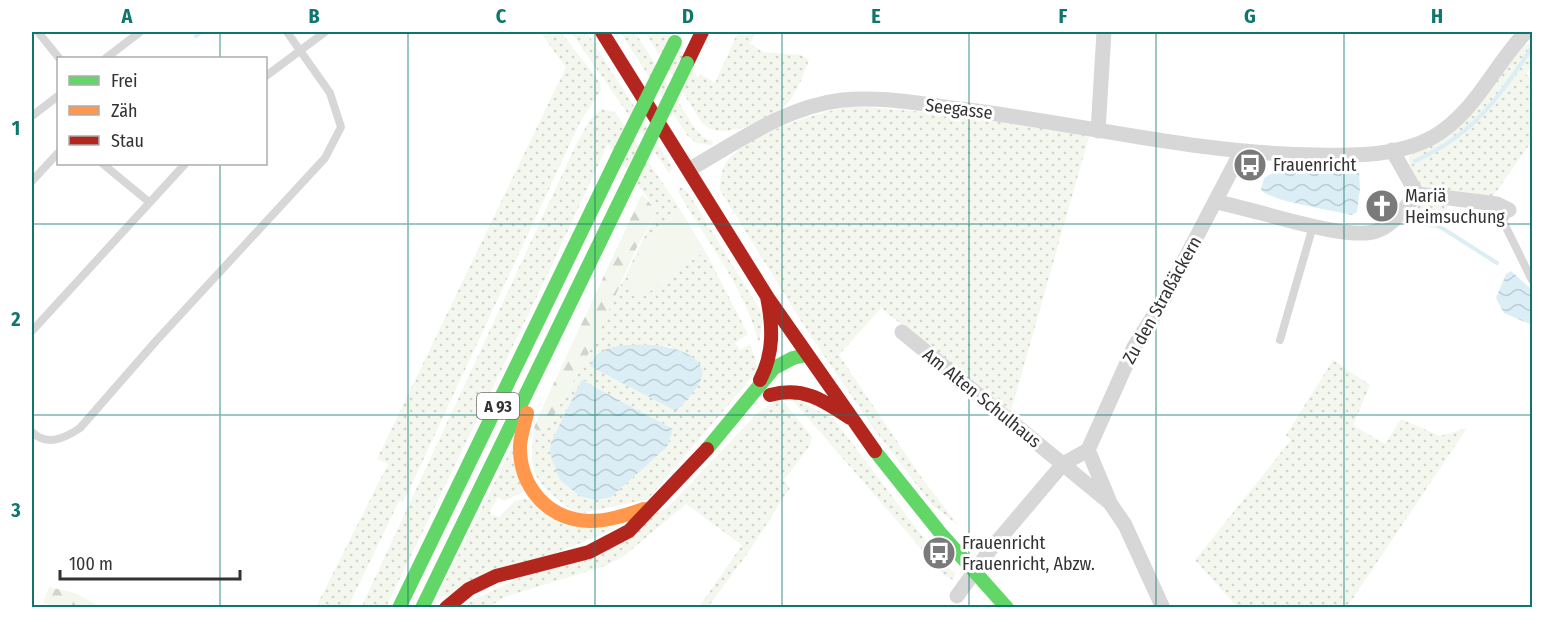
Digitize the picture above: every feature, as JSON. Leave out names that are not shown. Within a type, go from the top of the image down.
[{"type":"main road","points":[[602,32],[690,169],[767,297],[850,418],[889,471],[973,572],[1007,608]]},
{"type":"main road","name":"A 93","points":[[422,608],[702,32]]},
{"type":"main road","name":"A 93","points":[[399,608],[677,37]]},
{"type":"main road","points":[[446,608],[469,589],[496,576],[605,546],[641,522],[723,431],[767,368],[772,343],[767,297]]},
{"type":"main road","points":[[552,339],[519,436],[520,466],[527,483],[539,499],[557,514],[576,520],[600,523],[615,521],[658,503]]},
{"type":"main road","points":[[757,385],[783,362],[806,355]]},
{"type":"main road","points":[[723,431],[770,395],[806,355]]},
{"type":"main road","points":[[770,395],[785,389],[802,390],[850,418]]},
{"type":"street","points":[[1098,131],[1104,32]]},
{"type":"street","name":"Seegasse","points":[[690,169],[767,124],[796,111],[843,100],[888,100],[1006,114],[1098,131],[1241,152],[1333,155],[1392,150],[1425,141],[1458,118],[1487,84],[1510,48],[1526,32]]},
{"type":"street","points":[[1392,150],[1417,194]]},
{"type":"street","name":"Zu den Straßäckern","points":[[1088,450],[1134,347],[1164,299],[1241,152]]},
{"type":"street","points":[[1417,194],[1497,204],[1509,210]]},
{"type":"street","points":[[1216,202],[1247,207],[1347,233],[1375,232],[1391,222],[1417,194]]},
{"type":"street","name":"Am Alten Schulhaus","points":[[902,332],[1110,503],[1125,525],[1163,608]]},
{"type":"street","points":[[957,596],[973,572],[1063,464],[1088,450],[1110,503]]},
{"type":"lane","points":[[38,32],[58,57]]},
{"type":"lane","points":[[32,432],[37,438],[50,441],[67,437],[80,428],[156,341],[325,158],[340,127],[330,93],[287,32]]},
{"type":"lane","points":[[267,75],[325,32]]},
{"type":"lane","points":[[107,57],[135,33]]},
{"type":"lane","points":[[32,116],[57,97]]},
{"type":"lane","points":[[32,181],[57,154]]},
{"type":"lane","points":[[104,165],[149,202]]},
{"type":"lane","points":[[32,330],[184,165]]},
{"type":"lane","points":[[1509,210],[1503,221],[1533,280]]},
{"type":"lane","points":[[1280,340],[1313,226]]},
{"type":"green space","points":[[540,32],[561,32],[600,83],[601,91],[581,120],[403,502],[399,501],[348,607],[316,607],[388,464],[377,459],[566,67]]},
{"type":"green space","points":[[571,32],[588,34],[668,160],[672,168],[669,173]]},
{"type":"green space","points":[[620,32],[635,32],[694,127],[703,137],[713,141],[712,145],[696,143],[687,135]]},
{"type":"green space","points":[[645,32],[668,32],[698,78],[701,74],[715,83],[738,32],[756,32],[750,44],[763,52],[801,55],[809,60],[802,78],[784,107],[755,124],[720,131],[702,123]]},
{"type":"green space","points":[[1525,44],[1532,44],[1532,65],[1526,74],[1532,81],[1532,141],[1491,199],[1420,188],[1410,171],[1409,156],[1466,120]]},
{"type":"green space","points":[[852,106],[1092,126],[1011,411],[881,308],[839,355],[921,477],[958,525],[932,505],[872,426],[806,329],[720,190],[721,176],[726,163],[749,143],[803,119]]},
{"type":"green space","points":[[601,109],[615,112],[678,206],[640,251],[642,297],[705,251],[748,334],[735,343],[740,350],[750,344],[759,369],[648,499],[578,514],[553,496],[538,480],[532,459],[534,428],[544,432],[577,375],[657,211],[608,144],[545,280],[386,607],[361,608],[575,147],[589,121]],"holes":[[[624,345],[670,346],[700,381],[676,411]],[[583,380],[673,429],[667,447],[611,497],[551,442]]]},
{"type":"green space","points":[[680,187],[687,191],[759,308],[763,318],[759,344],[753,323],[735,284],[678,192]]},
{"type":"green space","points":[[642,194],[657,211],[636,249],[596,340],[544,433],[534,428],[540,413]]},
{"type":"green space","points":[[1449,202],[1441,230],[1421,225],[1405,215],[1416,205]]},
{"type":"green space","points":[[678,206],[705,251],[642,297],[626,285],[640,251]]},
{"type":"green space","points":[[1333,360],[1370,385],[1353,425],[1385,444],[1401,419],[1440,436],[1467,428],[1347,607],[1237,607],[1195,560],[1291,440],[1286,435]]},
{"type":"green space","points":[[788,395],[834,419],[940,560],[955,573],[953,580],[944,575]]},
{"type":"green space","points":[[780,397],[812,437],[809,447],[784,480],[790,488],[750,550],[708,607],[699,607],[742,545],[686,504],[624,556],[605,566],[505,597],[489,607],[456,608],[667,508],[758,413]]},
{"type":"green space","points":[[515,441],[523,492],[504,501],[498,497],[490,511],[491,515],[499,517],[515,501],[525,498],[615,529],[448,596],[438,596]]},
{"type":"green space","points":[[49,587],[75,593],[101,607],[58,607],[43,603]]},
{"type":"water","points":[[1281,169],[1359,169],[1360,189],[1357,212],[1352,215],[1304,205],[1278,198],[1261,190],[1264,178]]},
{"type":"water","points":[[1511,271],[1532,290],[1532,325],[1504,313],[1496,298],[1506,274]]},
{"type":"water","points":[[654,345],[685,353],[698,362],[702,368],[702,376],[698,385],[676,411],[590,366],[601,352],[609,348]]},
{"type":"water","points":[[582,380],[673,429],[667,447],[611,497],[596,500],[580,496],[560,480],[550,454],[551,442]]},
{"type":"waterway","points":[[196,36],[201,32]]},
{"type":"waterway","points":[[1415,161],[1453,139],[1482,114],[1531,49]]},
{"type":"waterway","points":[[1431,221],[1497,263]]},
{"type":"traffic: fast","points":[[617,158],[675,42]]},
{"type":"traffic: fast","points":[[631,178],[687,63]]},
{"type":"traffic: fast","points":[[399,608],[617,158]]},
{"type":"traffic: fast","points":[[422,608],[631,178]]},
{"type":"traffic: fast","points":[[707,449],[774,368],[793,358],[806,355]]},
{"type":"traffic: fast","points":[[875,451],[942,535],[1007,608]]},
{"type":"traffic: slow","points":[[527,413],[520,445],[524,474],[530,487],[549,507],[575,519],[590,521],[611,519],[644,509]]},
{"type":"traffic: jam","points":[[602,32],[768,298],[875,451]]},
{"type":"traffic: jam","points":[[687,63],[702,32]]},
{"type":"traffic: jam","points":[[760,380],[768,360],[771,340],[767,297]]},
{"type":"traffic: jam","points":[[770,395],[793,392],[812,396],[850,418]]},
{"type":"traffic: jam","points":[[446,608],[469,589],[496,576],[589,552],[629,531],[707,449]]},
{"type":"place","name":"Frauenricht","points":[[1250,165]]},
{"type":"place","name":"Mariä Heimsuchung","points":[[1382,206]]},
{"type":"place","name":"Frauenricht Frauenricht, Abzw.","points":[[939,553]]}]
